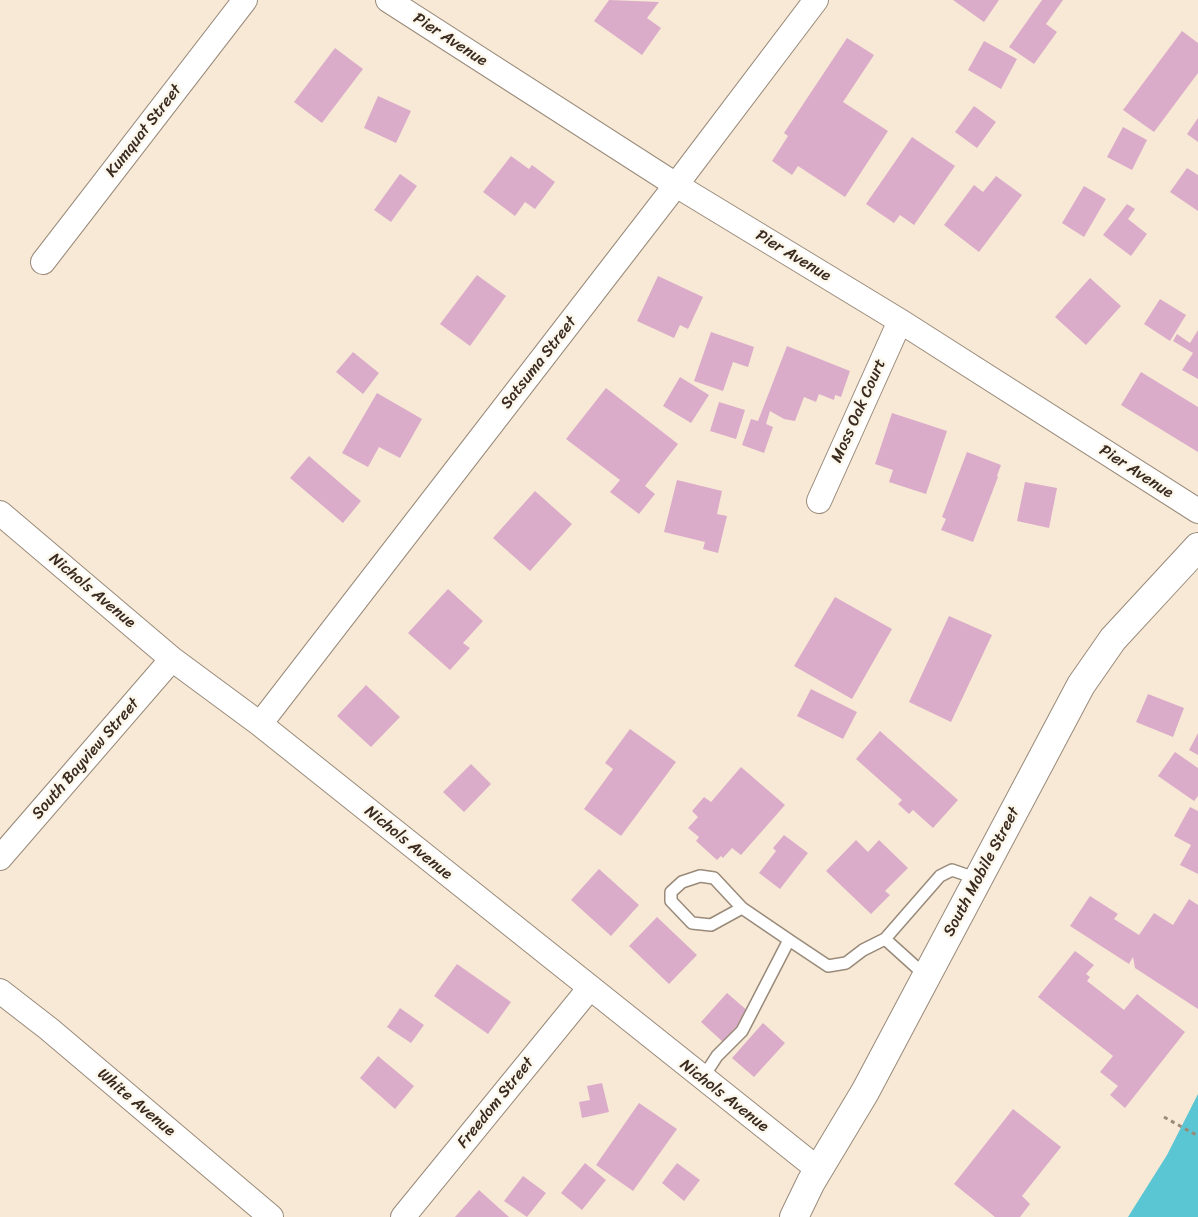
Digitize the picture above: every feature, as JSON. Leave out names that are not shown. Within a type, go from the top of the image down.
[{"type":"main road","name":"South Mobile Street","points":[[794,1217],[865,1092],[1082,685],[1113,638],[1198,547]]},
{"type":"street","name":"Kumquat Street","points":[[43,262],[244,0]]},
{"type":"street","name":"Pier Avenue","points":[[388,0],[676,185],[900,321],[1198,511]]},
{"type":"street","name":"Satsuma Street","points":[[260,724],[676,185],[816,0]]},
{"type":"street","name":"Moss Oak Court","points":[[819,501],[900,321]]},
{"type":"street","name":"Nichols Avenue","points":[[0,513],[172,659],[260,724],[702,1079],[819,1170]]},
{"type":"street","name":"South Bayview Street","points":[[0,858],[172,659]]},
{"type":"street","name":"Freedom Street","points":[[403,1217],[590,989]]},
{"type":"street","name":"White Avenue","points":[[0,991],[49,1029],[271,1217]]},
{"type":"lane","points":[[742,908],[711,925],[692,923],[671,901],[671,892],[682,882],[700,876],[714,878],[742,908],[828,966],[846,963],[862,950],[885,940],[940,876],[952,870],[978,879]]},
{"type":"lane","points":[[702,1079],[717,1056],[742,1031],[789,940]]},
{"type":"lane","points":[[885,940],[927,976]]},
{"type":"path","points":[[1164,1117],[1198,1136]]},
{"type":"water","points":[[1198,1094],[1198,1217],[1128,1217],[1167,1155]]},
{"type":"building","points":[[609,0],[659,2],[647,18],[661,28],[642,55],[594,21]]},
{"type":"building","points":[[953,0],[999,0],[984,22]]},
{"type":"building","points":[[1042,0],[1063,0],[1046,24],[1057,32],[1034,64],[1009,47]]},
{"type":"building","points":[[1182,31],[1198,43],[1198,73],[1154,132],[1123,110]]},
{"type":"building","points":[[847,38],[874,55],[843,102],[888,131],[845,197],[798,166],[792,175],[772,161],[788,136],[784,133]]},
{"type":"building","points":[[984,41],[1017,59],[1001,89],[968,70]]},
{"type":"building","points":[[335,48],[363,69],[322,123],[294,102]]},
{"type":"building","points":[[378,96],[411,111],[396,143],[364,128]]},
{"type":"building","points":[[974,106],[996,122],[977,148],[955,132]]},
{"type":"building","points":[[1198,118],[1198,142],[1187,134]]},
{"type":"building","points":[[1123,127],[1147,140],[1132,170],[1107,157]]},
{"type":"building","points":[[912,137],[955,166],[914,225],[900,215],[894,223],[866,204]]},
{"type":"building","points":[[511,156],[529,169],[532,165],[555,182],[535,209],[525,202],[515,216],[483,192]]},
{"type":"building","points":[[1187,168],[1198,175],[1198,211],[1170,192]]},
{"type":"building","points":[[400,174],[417,186],[391,222],[374,210]]},
{"type":"building","points":[[996,176],[1022,195],[979,252],[944,225],[974,185],[983,192]]},
{"type":"building","points":[[1084,186],[1106,199],[1084,237],[1062,223]]},
{"type":"building","points":[[1127,204],[1135,209],[1128,219],[1147,234],[1131,256],[1103,235]]},
{"type":"building","points":[[477,275],[506,296],[470,346],[440,324]]},
{"type":"building","points":[[658,276],[703,297],[688,329],[680,325],[674,338],[637,321]]},
{"type":"building","points":[[1090,278],[1121,306],[1086,345],[1055,317]]},
{"type":"building","points":[[1160,299],[1186,315],[1170,341],[1144,324]]},
{"type":"building","points":[[1198,330],[1198,379],[1182,370],[1193,353],[1173,341],[1177,334],[1190,343]]},
{"type":"building","points":[[711,332],[754,347],[748,367],[733,362],[723,391],[694,381]]},
{"type":"building","points":[[787,346],[850,371],[841,397],[835,395],[834,400],[819,394],[816,402],[804,397],[795,421],[784,419],[770,411],[766,424],[773,427],[764,453],[742,445],[751,419],[758,421]]},
{"type":"building","points":[[353,352],[379,373],[363,394],[336,372]]},
{"type":"building","points":[[1141,372],[1198,407],[1198,452],[1121,405]]},
{"type":"building","points":[[680,377],[709,395],[691,423],[663,406]]},
{"type":"building","points":[[606,388],[678,444],[645,486],[655,494],[639,514],[610,492],[620,480],[566,439]]},
{"type":"building","points":[[377,393],[422,419],[400,458],[379,447],[368,467],[342,453]]},
{"type":"building","points":[[719,402],[745,410],[736,439],[710,431]]},
{"type":"building","points":[[892,413],[947,431],[926,494],[889,482],[893,470],[875,464]]},
{"type":"building","points":[[967,452],[1001,465],[973,542],[941,530],[946,519],[942,517]]},
{"type":"building","points":[[309,456],[361,501],[343,523],[290,478]]},
{"type":"building","points":[[677,480],[722,491],[717,514],[727,516],[718,553],[703,549],[705,542],[664,532]]},
{"type":"building","points":[[1025,482],[1057,488],[1049,528],[1017,521]]},
{"type":"building","points":[[535,491],[572,524],[530,571],[493,538]]},
{"type":"building","points":[[448,589],[483,621],[463,643],[470,648],[450,670],[408,633]]},
{"type":"building","points":[[835,597],[892,629],[852,699],[794,666]]},
{"type":"building","points":[[949,616],[992,635],[951,722],[909,702]]},
{"type":"building","points":[[366,685],[400,717],[371,747],[337,716]]},
{"type":"building","points":[[811,689],[857,712],[843,739],[797,716]]},
{"type":"building","points":[[1148,694],[1184,708],[1173,737],[1136,722]]},
{"type":"building","points":[[630,729],[676,762],[621,836],[584,809],[613,769],[605,763]]},
{"type":"building","points":[[880,731],[958,800],[933,828],[913,810],[909,814],[898,804],[902,800],[856,759]]},
{"type":"building","points":[[1198,733],[1198,755],[1189,750]]},
{"type":"building","points":[[1175,752],[1198,768],[1198,796],[1194,801],[1158,776]]},
{"type":"building","points":[[471,764],[491,784],[464,812],[443,792]]},
{"type":"building","points":[[741,767],[785,805],[741,855],[732,848],[723,858],[721,856],[717,860],[696,841],[699,837],[688,828],[698,817],[692,811],[704,797],[711,802]]},
{"type":"building","points":[[1190,807],[1198,811],[1198,874],[1180,865],[1191,845],[1174,836]]},
{"type":"building","points":[[784,835],[808,853],[780,889],[759,873],[776,851],[773,848]]},
{"type":"building","points":[[856,840],[868,852],[879,840],[908,868],[885,891],[890,895],[871,914],[826,871]]},
{"type":"building","points":[[599,869],[639,905],[611,936],[571,900]]},
{"type":"building","points":[[1090,896],[1118,914],[1114,919],[1139,935],[1154,913],[1173,925],[1189,899],[1198,905],[1198,1009],[1135,968],[1133,957],[1129,964],[1070,926]]},
{"type":"building","points":[[657,917],[697,955],[669,984],[629,946]]},
{"type":"building","points":[[1075,951],[1094,965],[1086,974],[1090,977],[1087,981],[1124,1010],[1137,994],[1185,1032],[1125,1108],[1110,1095],[1118,1086],[1100,1072],[1113,1056],[1038,997]]},
{"type":"building","points":[[457,964],[511,1002],[488,1034],[434,996]]},
{"type":"building","points":[[727,993],[749,1012],[723,1042],[701,1022]]},
{"type":"building","points":[[400,1008],[424,1025],[411,1043],[387,1027]]},
{"type":"building","points":[[763,1023],[785,1043],[754,1077],[732,1058]]},
{"type":"building","points":[[378,1056],[414,1086],[395,1109],[360,1078]]},
{"type":"building","points":[[602,1083],[609,1112],[582,1118],[579,1102],[590,1100],[587,1086]]},
{"type":"building","points":[[639,1103],[677,1129],[633,1191],[596,1165]]},
{"type":"building","points":[[1013,1109],[1061,1147],[1022,1196],[1030,1204],[1020,1217],[995,1217],[954,1184]]},
{"type":"building","points":[[585,1163],[606,1180],[582,1210],[561,1193]]},
{"type":"building","points":[[677,1163],[700,1180],[684,1201],[662,1183]]},
{"type":"building","points":[[523,1176],[546,1193],[527,1217],[504,1201]]},
{"type":"building","points":[[479,1190],[509,1217],[455,1217]]}]
